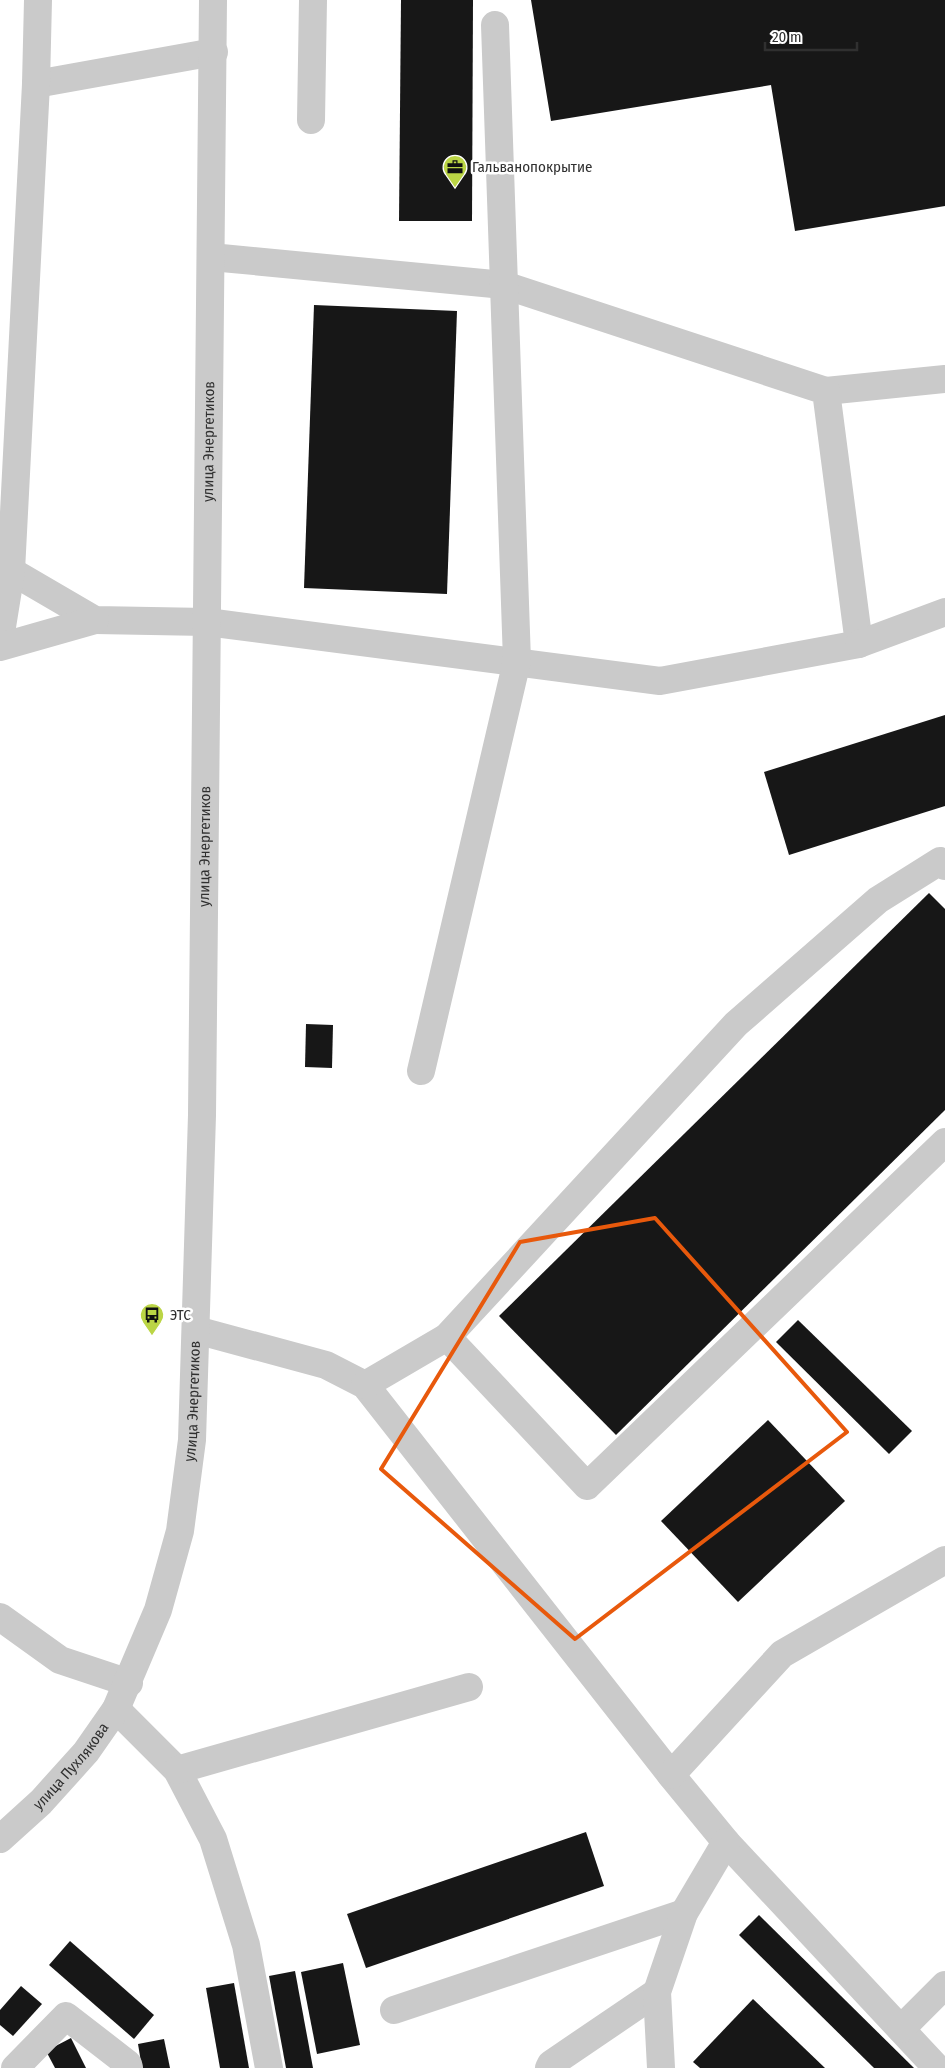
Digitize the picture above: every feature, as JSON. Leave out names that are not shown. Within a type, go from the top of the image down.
[{"type":"street","points":[[0,639],[11,571],[36,84],[38,0]]},
{"type":"street","name":"улица Энергетиков","points":[[129,1683],[158,1610],[180,1531],[192,1440],[202,1115],[214,52],[213,0]]},
{"type":"street","points":[[311,120],[313,0]]},
{"type":"street","points":[[421,1071],[517,661],[495,25]]},
{"type":"street","points":[[36,84],[214,52]]},
{"type":"street","points":[[211,257],[504,285],[826,391],[945,379]]},
{"type":"street","points":[[826,391],[859,644]]},
{"type":"street","points":[[11,571],[95,620]]},
{"type":"street","points":[[0,647],[95,620],[207,622],[660,681],[859,644],[945,612]]},
{"type":"street","points":[[365,1385],[447,1337],[736,1024],[878,900],[940,861],[945,866]]},
{"type":"street","points":[[447,1337],[587,1486],[945,1142]]},
{"type":"street","points":[[196,1330],[326,1365],[365,1385],[671,1775],[726,1842],[938,2068]]},
{"type":"street","points":[[671,1775],[782,1654],[945,1560]]},
{"type":"street","points":[[0,1616],[60,1660],[129,1683]]},
{"type":"street","name":"улица Пухлякова","points":[[0,1839],[41,1802],[86,1752],[116,1709],[129,1683]]},
{"type":"street","points":[[177,1770],[469,1687]]},
{"type":"street","points":[[116,1709],[177,1770],[212,1839],[246,1945],[269,2068]]},
{"type":"street","points":[[661,2068],[657,1992],[684,1914],[726,1842]]},
{"type":"street","points":[[394,2010],[684,1914]]},
{"type":"street","points":[[902,2029],[945,1985]]},
{"type":"street","points":[[549,2068],[551,2064],[657,1992]]},
{"type":"street","points":[[15,2068],[66,2016],[128,2064],[128,2068]]},
{"type":"highlighted area","points":[[655,1218],[847,1432],[575,1639],[381,1469],[520,1242]]},
{"type":"building","points":[[401,0],[473,0],[472,221],[399,221]]},
{"type":"building","points":[[531,0],[945,0],[945,206],[795,231],[771,85],[551,121]]},
{"type":"building","points":[[314,305],[457,311],[447,594],[304,588]]},
{"type":"building","points":[[945,715],[945,806],[789,855],[764,772]]},
{"type":"building","points":[[929,893],[945,909],[945,1110],[616,1435],[499,1316]]},
{"type":"building","points":[[306,1024],[333,1025],[332,1068],[305,1067]]},
{"type":"building","points":[[798,1320],[912,1431],[889,1454],[776,1342]]},
{"type":"building","points":[[768,1420],[845,1501],[738,1602],[661,1521]]},
{"type":"building","points":[[586,1832],[604,1886],[366,1968],[347,1914]]},
{"type":"building","points":[[759,1915],[914,2068],[874,2068],[739,1935]]},
{"type":"building","points":[[70,1941],[154,2015],[134,2039],[49,1965]]},
{"type":"building","points":[[343,1963],[360,2045],[317,2054],[301,1972]]},
{"type":"building","points":[[295,1971],[313,2068],[286,2068],[269,1976]]},
{"type":"building","points":[[234,1983],[249,2068],[220,2068],[206,1988]]},
{"type":"building","points":[[21,1986],[42,2004],[13,2036],[0,2025],[0,2010]]},
{"type":"building","points":[[753,1999],[825,2068],[700,2068],[693,2062]]},
{"type":"building","points":[[71,2038],[86,2068],[55,2068],[46,2051]]},
{"type":"building","points":[[164,2039],[170,2068],[142,2068],[138,2044]]},
{"type":"place","name":"Гальванопокрытие","points":[[455,188]]},
{"type":"place","name":"ЭТС","points":[[152,1336]]}]
